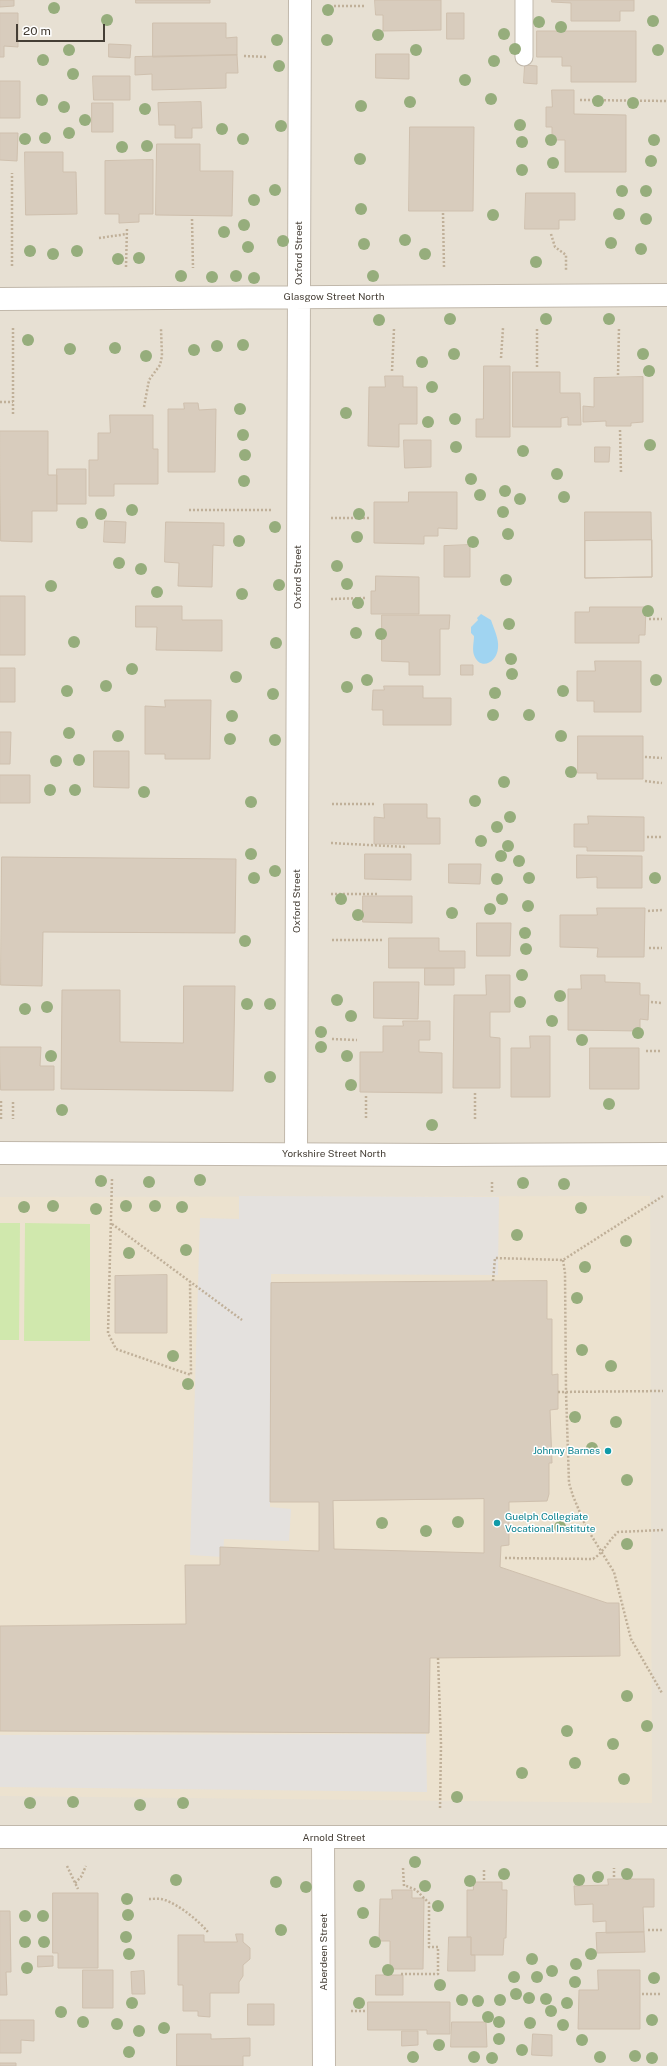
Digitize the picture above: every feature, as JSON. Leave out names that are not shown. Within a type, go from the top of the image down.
[{"type":"street","name":"Oxford Street","points":[[296,1154],[300,0]]},
{"type":"street","name":"Glasgow Street North","points":[[0,299],[667,295]]},
{"type":"street","name":"Yorkshire Street North","points":[[0,1153],[667,1154]]},
{"type":"street","name":"Arnold Street","points":[[0,1837],[667,1838]]},
{"type":"street","name":"Aberdeen Street","points":[[323,1838],[324,2066]]},
{"type":"lane","points":[[524,0],[524,57]]},
{"type":"path","points":[[334,6],[365,6]]},
{"type":"path","points":[[244,56],[267,57]]},
{"type":"path","points":[[580,100],[667,101]]},
{"type":"path","points":[[12,173],[12,266]]},
{"type":"path","points":[[443,213],[444,268]]},
{"type":"path","points":[[192,220],[193,268]]},
{"type":"path","points":[[126,267],[127,228]]},
{"type":"path","points":[[99,238],[127,234]]},
{"type":"path","points":[[551,234],[554,246],[566,255],[567,296]]},
{"type":"path","points":[[618,375],[619,327]]},
{"type":"path","points":[[13,328],[13,416]]},
{"type":"path","points":[[501,358],[503,328]]},
{"type":"path","points":[[537,328],[537,367]]},
{"type":"path","points":[[144,407],[149,380],[160,365],[162,356],[161,329]]},
{"type":"path","points":[[392,370],[394,329]]},
{"type":"path","points":[[0,402],[13,402]]},
{"type":"path","points":[[620,430],[621,473]]},
{"type":"path","points":[[189,510],[298,510]]},
{"type":"path","points":[[331,518],[371,518]]},
{"type":"path","points":[[331,599],[365,598]]},
{"type":"path","points":[[649,619],[662,619]]},
{"type":"path","points":[[645,757],[662,758]]},
{"type":"path","points":[[645,781],[662,783]]},
{"type":"path","points":[[332,804],[374,804]]},
{"type":"path","points":[[647,837],[662,838]]},
{"type":"path","points":[[331,843],[407,847]]},
{"type":"path","points":[[332,894],[377,894]]},
{"type":"path","points":[[648,911],[662,910]]},
{"type":"path","points":[[332,940],[383,940]]},
{"type":"path","points":[[649,948],[662,948]]},
{"type":"path","points":[[651,1002],[662,1003]]},
{"type":"path","points":[[332,1040],[357,1040]]},
{"type":"path","points":[[646,1051],[662,1051]]},
{"type":"path","points":[[475,1093],[475,1119]]},
{"type":"path","points":[[366,1096],[366,1120]]},
{"type":"path","points":[[0,1119],[1,1100]]},
{"type":"path","points":[[13,1102],[13,1119]]},
{"type":"path","points":[[113,1153],[108,1333],[116,1349],[191,1375],[190,1281]]},
{"type":"path","points":[[493,1281],[495,1258],[563,1260],[663,1196]]},
{"type":"path","points":[[111,1224],[242,1320]]},
{"type":"path","points":[[563,1260],[565,1273],[566,1392],[569,1483],[586,1527],[614,1572],[632,1639],[662,1693]]},
{"type":"path","points":[[558,1392],[663,1391]]},
{"type":"path","points":[[505,1558],[593,1559],[602,1553],[610,1539],[618,1532],[663,1530]]},
{"type":"path","points":[[438,1658],[441,1744],[440,1815]]},
{"type":"path","points":[[67,1866],[78,1889]]},
{"type":"path","points":[[75,1882],[81,1877],[86,1866]]},
{"type":"path","points":[[401,1974],[438,1974],[438,1947],[429,1946],[429,1903],[416,1890],[404,1886],[403,1868]]},
{"type":"path","points":[[484,1868],[484,1880]]},
{"type":"path","points":[[614,1868],[614,1878]]},
{"type":"path","points":[[149,1899],[163,1899],[171,1903],[203,1926],[208,1932]]},
{"type":"path","points":[[648,1930],[662,1930]]},
{"type":"path","points":[[642,1994],[662,1994]]},
{"type":"path","points":[[351,2011],[365,2011]]},
{"type":"shaded area","points":[[0,0],[667,0],[667,2066],[0,2066]]},
{"type":"shaded area","points":[[239,1196],[499,1197],[498,1275],[271,1274],[270,1507],[291,1509],[289,1541],[224,1539],[223,1557],[190,1555],[200,1218],[239,1219]]},
{"type":"shaded area","points":[[650,1196],[652,1803],[0,1796],[0,1197]]},
{"type":"shaded area","points":[[426,1734],[427,1792],[0,1787],[0,1735]]},
{"type":"green space","points":[[0,1223],[20,1223],[19,1340],[0,1340]]},
{"type":"green space","points":[[25,1223],[90,1224],[90,1341],[24,1341]]},
{"type":"water","points":[[481,614],[491,620],[498,641],[498,648],[495,658],[484,664],[480,663],[474,655],[474,636],[471,633],[471,627],[478,620],[477,618]]},
{"type":"building","points":[[0,0],[14,0],[14,6],[0,7]]},
{"type":"building","points":[[136,0],[210,0],[210,3],[136,3]]},
{"type":"building","points":[[375,0],[441,0],[441,30],[383,31],[383,15],[376,15]]},
{"type":"building","points":[[552,0],[634,0],[634,11],[620,11],[620,21],[571,21],[571,3],[552,2]]},
{"type":"building","points":[[0,13],[18,13],[18,47],[4,46],[4,57],[0,57]]},
{"type":"building","points":[[447,13],[464,13],[464,39],[447,39]]},
{"type":"building","points":[[153,23],[226,23],[226,38],[237,37],[237,55],[153,57]]},
{"type":"building","points":[[537,31],[636,31],[636,82],[571,82],[571,66],[562,66],[562,57],[537,57]]},
{"type":"building","points":[[109,44],[131,45],[130,58],[109,57]]},
{"type":"building","points":[[376,54],[409,54],[409,79],[376,78]]},
{"type":"building","points":[[237,55],[238,73],[226,73],[226,88],[152,90],[152,74],[135,75],[135,57]]},
{"type":"building","points":[[525,65],[537,66],[537,84],[524,83]]},
{"type":"building","points":[[93,76],[130,76],[130,100],[94,100]]},
{"type":"building","points":[[0,81],[20,81],[20,118],[0,118]]},
{"type":"building","points":[[552,90],[574,90],[574,114],[626,115],[626,172],[565,172],[565,140],[552,140],[552,127],[546,127],[546,107],[552,107]]},
{"type":"building","points":[[201,102],[202,128],[192,128],[192,138],[175,138],[175,125],[159,125],[158,103]]},
{"type":"building","points":[[92,103],[113,103],[113,132],[92,132]]},
{"type":"building","points":[[410,127],[474,127],[473,211],[409,211]]},
{"type":"building","points":[[0,133],[18,133],[17,161],[0,160]]},
{"type":"building","points":[[157,144],[200,144],[200,171],[233,171],[232,216],[156,215]]},
{"type":"building","points":[[25,152],[63,152],[63,172],[76,172],[77,214],[26,215]]},
{"type":"building","points":[[153,160],[153,214],[139,214],[139,222],[119,223],[119,214],[105,214],[105,161]]},
{"type":"building","points":[[526,193],[575,193],[575,220],[559,220],[559,229],[525,229]]},
{"type":"building","points":[[484,366],[510,366],[510,437],[476,437],[476,419],[483,419]]},
{"type":"building","points":[[513,372],[560,372],[560,393],[580,393],[581,425],[568,425],[568,417],[561,418],[561,427],[513,427]]},
{"type":"building","points":[[385,376],[403,376],[403,387],[417,387],[417,424],[399,424],[399,447],[368,446],[369,387],[385,387]]},
{"type":"building","points":[[643,377],[643,422],[631,423],[631,426],[606,426],[606,421],[583,422],[583,406],[594,407],[594,378]]},
{"type":"building","points":[[184,403],[198,403],[199,410],[216,409],[215,472],[168,472],[168,409],[184,409]]},
{"type":"building","points":[[110,415],[153,415],[153,449],[158,449],[158,484],[114,484],[114,496],[89,496],[89,460],[98,460],[98,433],[110,433]]},
{"type":"building","points":[[0,431],[48,431],[48,475],[57,475],[57,511],[32,511],[32,542],[1,541]]},
{"type":"building","points":[[404,440],[431,440],[431,467],[405,468]]},
{"type":"building","points":[[595,447],[610,447],[609,462],[595,462]]},
{"type":"building","points":[[57,469],[86,469],[86,504],[57,504]]},
{"type":"building","points":[[409,492],[457,492],[457,529],[438,528],[438,536],[424,536],[424,544],[374,543],[374,502],[408,502]]},
{"type":"building","points":[[585,512],[651,512],[652,577],[585,578]]},
{"type":"building","points":[[105,521],[126,522],[125,543],[104,542]]},
{"type":"building","points":[[166,522],[224,523],[224,546],[213,545],[212,587],[178,586],[179,563],[165,562]]},
{"type":"building","points":[[652,540],[652,577],[585,578],[585,541]]},
{"type":"building","points":[[470,545],[470,577],[444,577],[444,546]]},
{"type":"building","points":[[376,576],[419,577],[419,614],[371,614],[371,591],[375,591]]},
{"type":"building","points":[[0,596],[25,596],[25,655],[0,655]]},
{"type":"building","points":[[136,606],[182,606],[182,620],[222,620],[222,651],[156,650],[157,627],[136,627]]},
{"type":"building","points":[[590,607],[646,607],[645,635],[639,635],[639,643],[575,643],[575,612],[589,612]]},
{"type":"building","points":[[382,615],[450,615],[449,629],[440,629],[440,675],[409,675],[409,662],[382,661]]},
{"type":"building","points":[[595,661],[641,661],[641,712],[594,712],[594,701],[577,701],[577,671],[595,671]]},
{"type":"building","points":[[461,665],[473,665],[473,675],[461,675]]},
{"type":"building","points":[[0,668],[15,668],[15,702],[0,702]]},
{"type":"building","points":[[384,686],[423,686],[423,698],[451,698],[451,725],[383,725],[383,710],[372,710],[373,690],[384,690]]},
{"type":"building","points":[[165,700],[211,700],[210,759],[165,759],[165,754],[145,754],[145,706],[165,707]]},
{"type":"building","points":[[0,732],[11,732],[10,764],[0,764]]},
{"type":"building","points":[[578,736],[643,736],[643,779],[597,779],[597,773],[578,773]]},
{"type":"building","points":[[94,751],[129,751],[129,788],[94,787]]},
{"type":"building","points":[[0,775],[30,775],[30,803],[0,803]]},
{"type":"building","points":[[384,804],[427,804],[427,818],[440,818],[440,844],[374,844],[374,817],[384,818]]},
{"type":"building","points":[[588,816],[644,817],[644,851],[587,851],[587,847],[574,847],[574,824],[588,824]]},
{"type":"building","points":[[365,854],[411,854],[411,880],[365,879]]},
{"type":"building","points":[[577,855],[642,856],[642,888],[597,888],[597,877],[577,878]]},
{"type":"building","points":[[2,857],[236,859],[235,933],[43,932],[42,986],[1,985]]},
{"type":"building","points":[[449,864],[481,864],[480,884],[449,883]]},
{"type":"building","points":[[363,896],[412,896],[412,923],[363,922]]},
{"type":"building","points":[[597,908],[645,908],[644,957],[597,957],[598,948],[560,947],[560,915],[597,915]]},
{"type":"building","points":[[477,923],[511,923],[510,956],[477,956]]},
{"type":"building","points":[[389,938],[439,938],[439,951],[465,951],[465,968],[389,968]]},
{"type":"building","points":[[425,968],[454,968],[454,985],[425,985]]},
{"type":"building","points":[[486,975],[510,975],[510,1012],[490,1012],[490,1037],[500,1038],[500,1088],[453,1088],[454,995],[486,995]]},
{"type":"building","points":[[581,975],[605,975],[605,982],[640,983],[640,995],[649,995],[648,1020],[640,1019],[640,1031],[568,1030],[568,989],[581,989]]},
{"type":"building","points":[[374,982],[419,982],[418,1019],[374,1018]]},
{"type":"building","points":[[184,986],[235,986],[233,1091],[61,1089],[62,990],[120,990],[120,1042],[183,1043]]},
{"type":"building","points":[[403,1021],[430,1021],[430,1040],[419,1040],[419,1052],[442,1053],[442,1093],[360,1092],[360,1052],[383,1052],[383,1026],[403,1026]]},
{"type":"building","points":[[530,1036],[550,1036],[550,1097],[511,1097],[511,1048],[530,1048]]},
{"type":"building","points":[[0,1047],[41,1047],[40,1066],[54,1066],[54,1090],[1,1090]]},
{"type":"building","points":[[590,1048],[639,1048],[639,1089],[590,1089]]},
{"type":"building","points":[[167,1275],[167,1333],[115,1333],[115,1276]]},
{"type":"building","name":"Guelph Collegiate Vocational Institute","points":[[547,1281],[547,1319],[552,1319],[552,1375],[558,1374],[558,1409],[550,1410],[552,1463],[549,1463],[549,1494],[547,1501],[509,1502],[509,1545],[501,1546],[500,1567],[607,1603],[619,1603],[620,1656],[430,1658],[429,1733],[0,1731],[0,1626],[186,1624],[185,1565],[220,1565],[220,1547],[319,1551],[319,1502],[270,1502],[271,1283]],"holes":[[[484,1499],[484,1553],[334,1549],[333,1501]]]},
{"type":"building","points":[[608,1879],[654,1879],[654,1907],[643,1907],[644,1932],[606,1933],[606,1921],[593,1922],[593,1904],[575,1905],[574,1886],[608,1885]]},
{"type":"building","points":[[474,1882],[502,1882],[502,1890],[507,1890],[506,1938],[504,1938],[503,1955],[471,1955],[471,1937],[467,1937],[467,1890],[473,1890]]},
{"type":"building","points":[[392,1890],[412,1890],[412,1898],[424,1898],[423,1969],[390,1969],[390,1941],[379,1941],[380,1899],[392,1899]]},
{"type":"building","points":[[53,1893],[98,1893],[98,1968],[58,1968],[58,1953],[53,1953]]},
{"type":"building","points":[[0,1911],[10,1911],[11,1972],[6,1972],[7,1995],[0,1995]]},
{"type":"building","points":[[644,1932],[645,1952],[597,1953],[596,1933]]},
{"type":"building","points":[[236,1934],[243,1934],[243,1942],[250,1948],[250,1959],[243,1965],[243,1976],[239,1982],[239,1993],[210,1993],[210,2017],[198,2016],[198,2011],[183,2011],[183,1985],[178,1985],[178,1935],[204,1935],[204,1942],[237,1942]]},
{"type":"building","points":[[449,1937],[471,1937],[471,1955],[475,1955],[475,1971],[448,1971]]},
{"type":"building","points":[[38,1956],[53,1956],[53,1966],[38,1967]]},
{"type":"building","points":[[83,1970],[113,1970],[113,2008],[83,2008]]},
{"type":"building","points":[[598,1970],[640,1970],[640,2029],[578,2029],[579,1990],[598,1990]]},
{"type":"building","points":[[144,1971],[145,1994],[132,1994],[131,1972]]},
{"type":"building","points":[[376,1975],[403,1975],[403,1995],[376,1995]]},
{"type":"building","points":[[368,2002],[450,2002],[450,2034],[427,2034],[427,2030],[368,2030]]},
{"type":"building","points":[[248,2004],[274,2004],[274,2025],[248,2025]]},
{"type":"building","points":[[0,2020],[34,2020],[34,2041],[21,2040],[21,2053],[0,2053]]},
{"type":"building","points":[[452,2022],[486,2022],[487,2047],[451,2047]]},
{"type":"building","points":[[402,2031],[418,2031],[418,2045],[402,2046]]},
{"type":"building","points":[[177,2034],[211,2034],[211,2039],[250,2038],[250,2056],[243,2056],[243,2066],[177,2066]]},
{"type":"building","points":[[533,2034],[552,2035],[552,2056],[532,2055]]},
{"type":"building","points":[[0,2063],[16,2063],[16,2066],[0,2066]]},
{"type":"place","name":"Johnny Barnes","points":[[608,1451]]},
{"type":"place","name":"Guelph Collegiate Vocational Institute","points":[[497,1523]]}]
